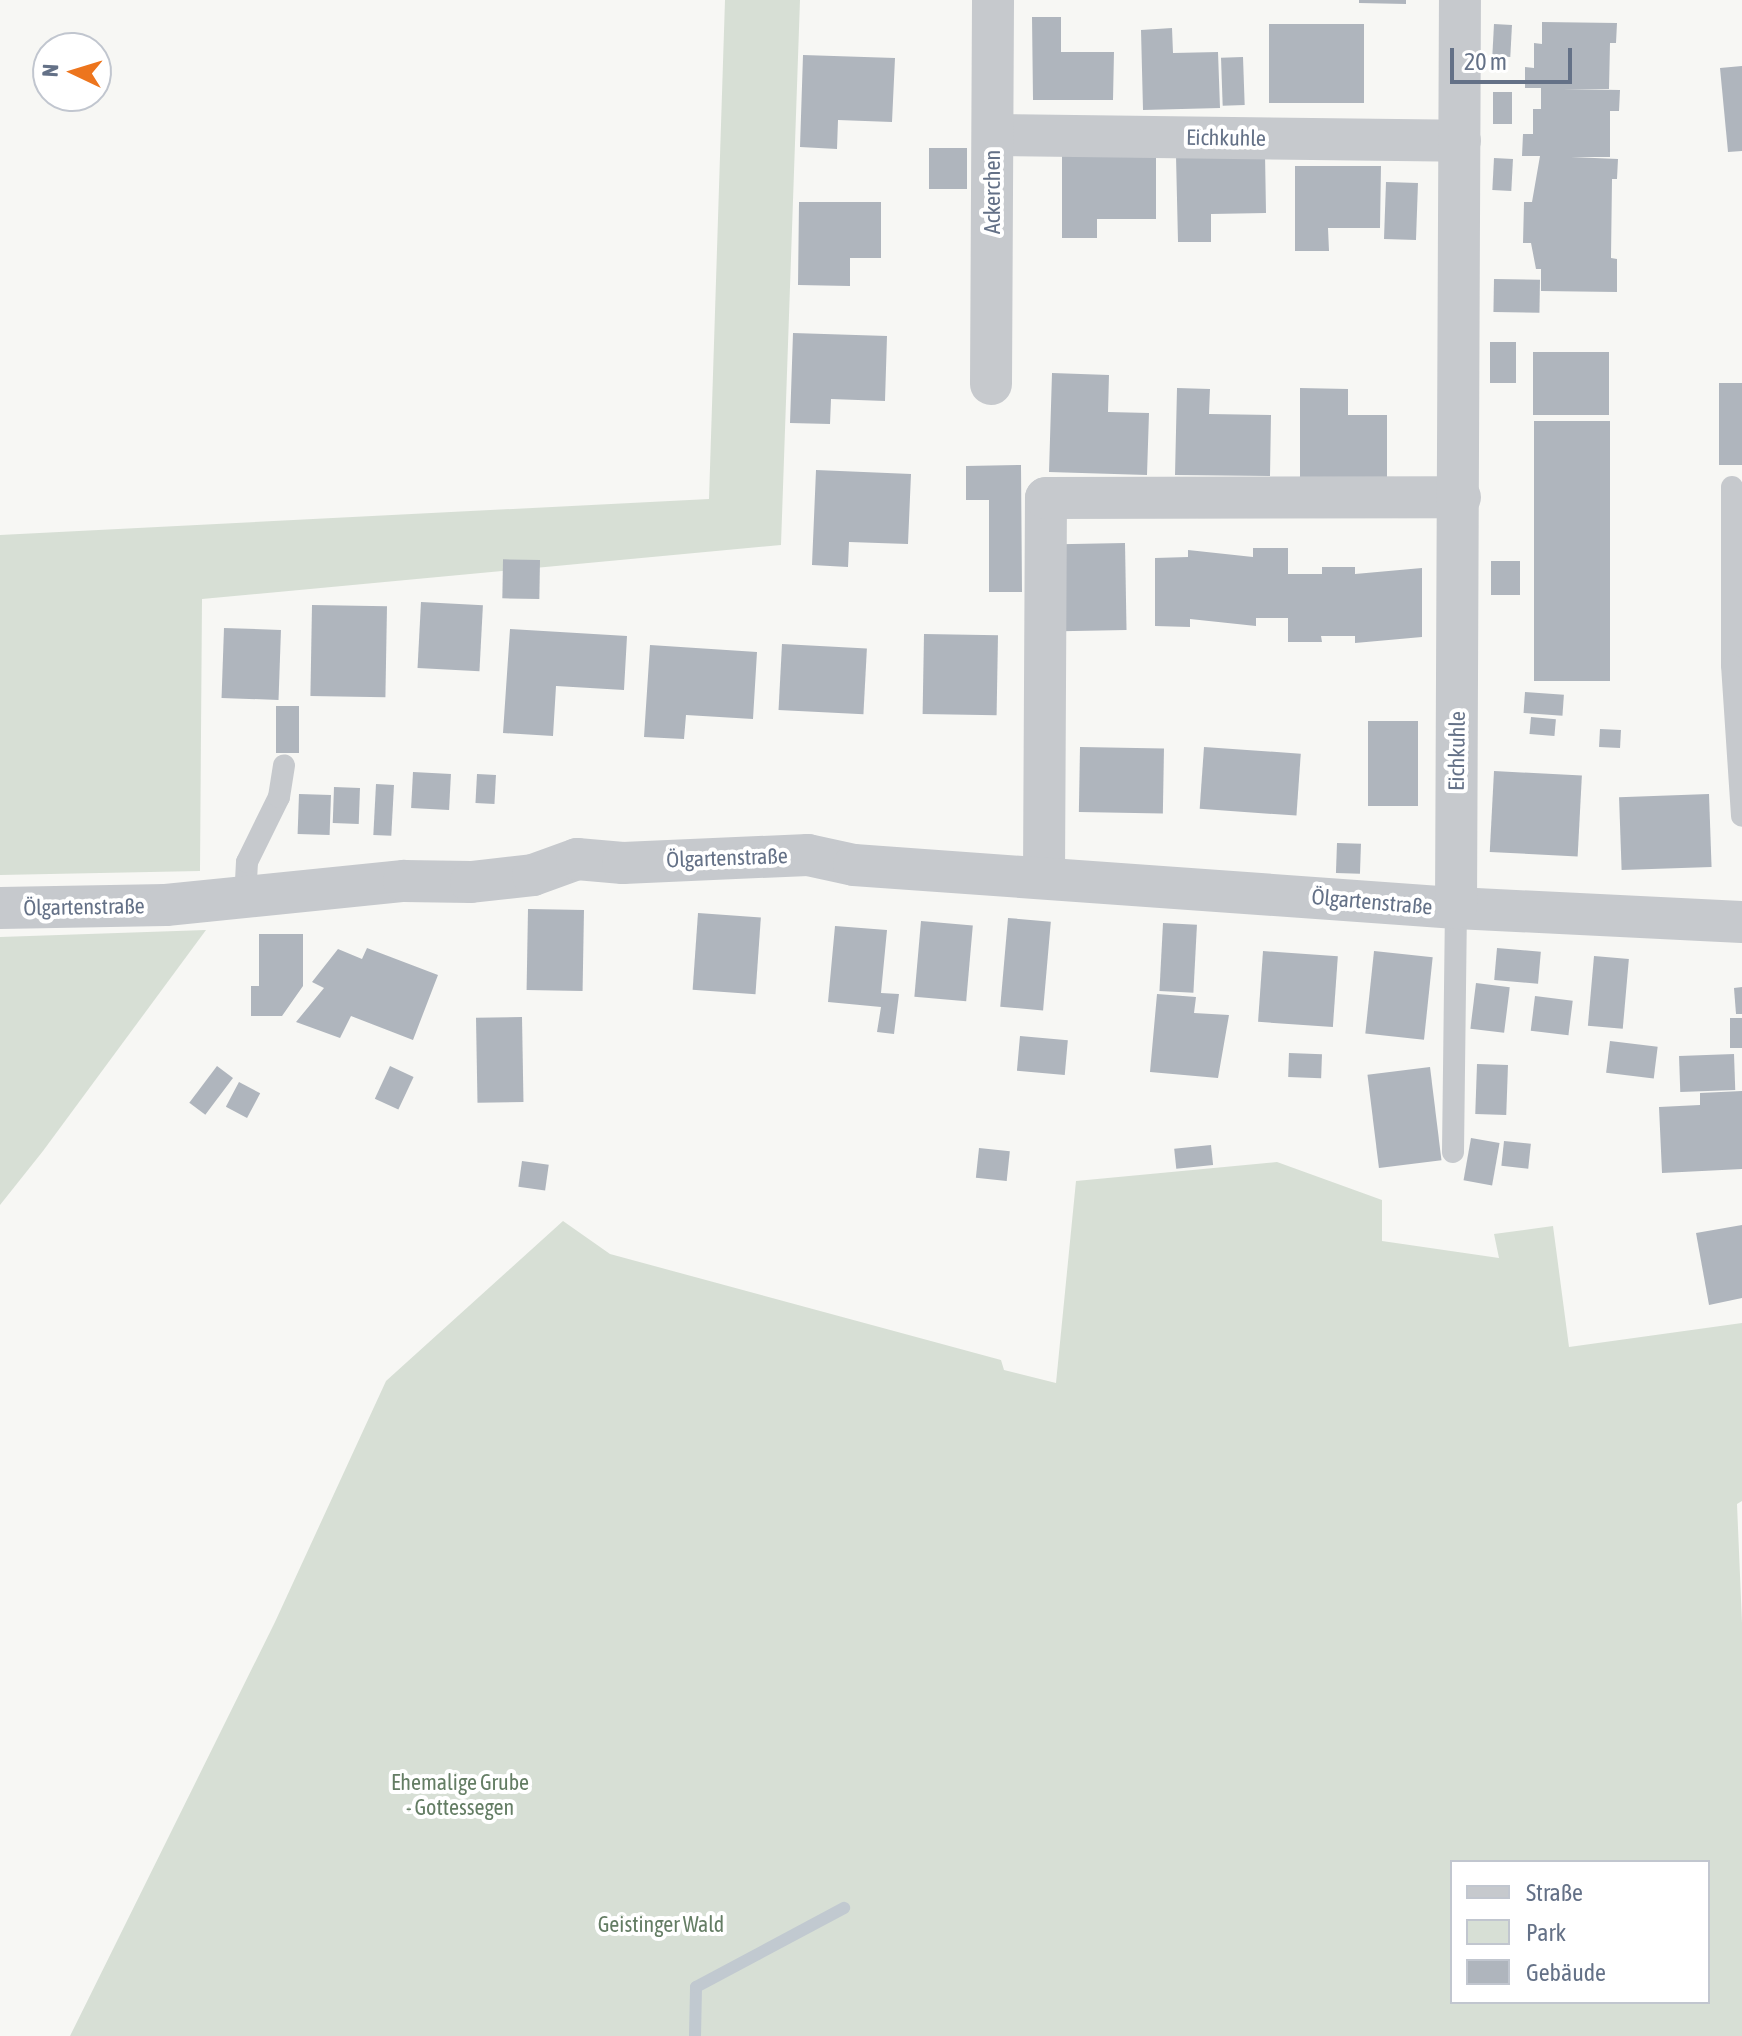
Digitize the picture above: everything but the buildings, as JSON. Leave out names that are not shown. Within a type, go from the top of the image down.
[{"type":"street","name":"Ackerchen","points":[[991,384],[993,0]]},
{"type":"street","name":"Eichkuhle","points":[[1456,908],[1460,0]]},
{"type":"street","name":"Eichkuhle","points":[[993,135],[1460,141]]},
{"type":"street","points":[[1044,876],[1046,498],[1460,497]]},
{"type":"street","name":"Ölgartenstraße","points":[[0,908],[245,900],[404,881],[502,879],[577,859],[623,863],[808,855],[854,865],[1044,876],[1456,908],[1742,922]]},
{"type":"lane","points":[[1732,487],[1732,665],[1742,816]]},
{"type":"lane","points":[[245,900],[247,862],[279,797],[284,765]]},
{"type":"lane","name":"Ölgartenstraße","points":[[1453,1152],[1456,908]]},
{"type":"green space","points":[[725,0],[800,0],[781,545],[202,599],[200,871],[0,875],[0,535],[709,499]]},
{"type":"green space","points":[[206,930],[43,1151],[0,1205],[0,937]]},
{"type":"green space","points":[[1277,1162],[1382,1200],[1382,1241],[1499,1258],[1494,1234],[1553,1226],[1569,1347],[1742,1323],[1742,1501],[1737,1504],[1742,1623],[1742,2036],[70,2036],[275,1622],[386,1381],[563,1221],[610,1254],[1001,1360],[1004,1370],[1056,1383],[1076,1181]]},
{"type":"waterway","points":[[695,2036],[696,1987],[844,1908]]},
{"type":"park label","name":"Ehemalige Grube - Gottessegen","points":[[460,1794]]},
{"type":"park label","name":"Geistinger Wald","points":[[661,1925]]}]
